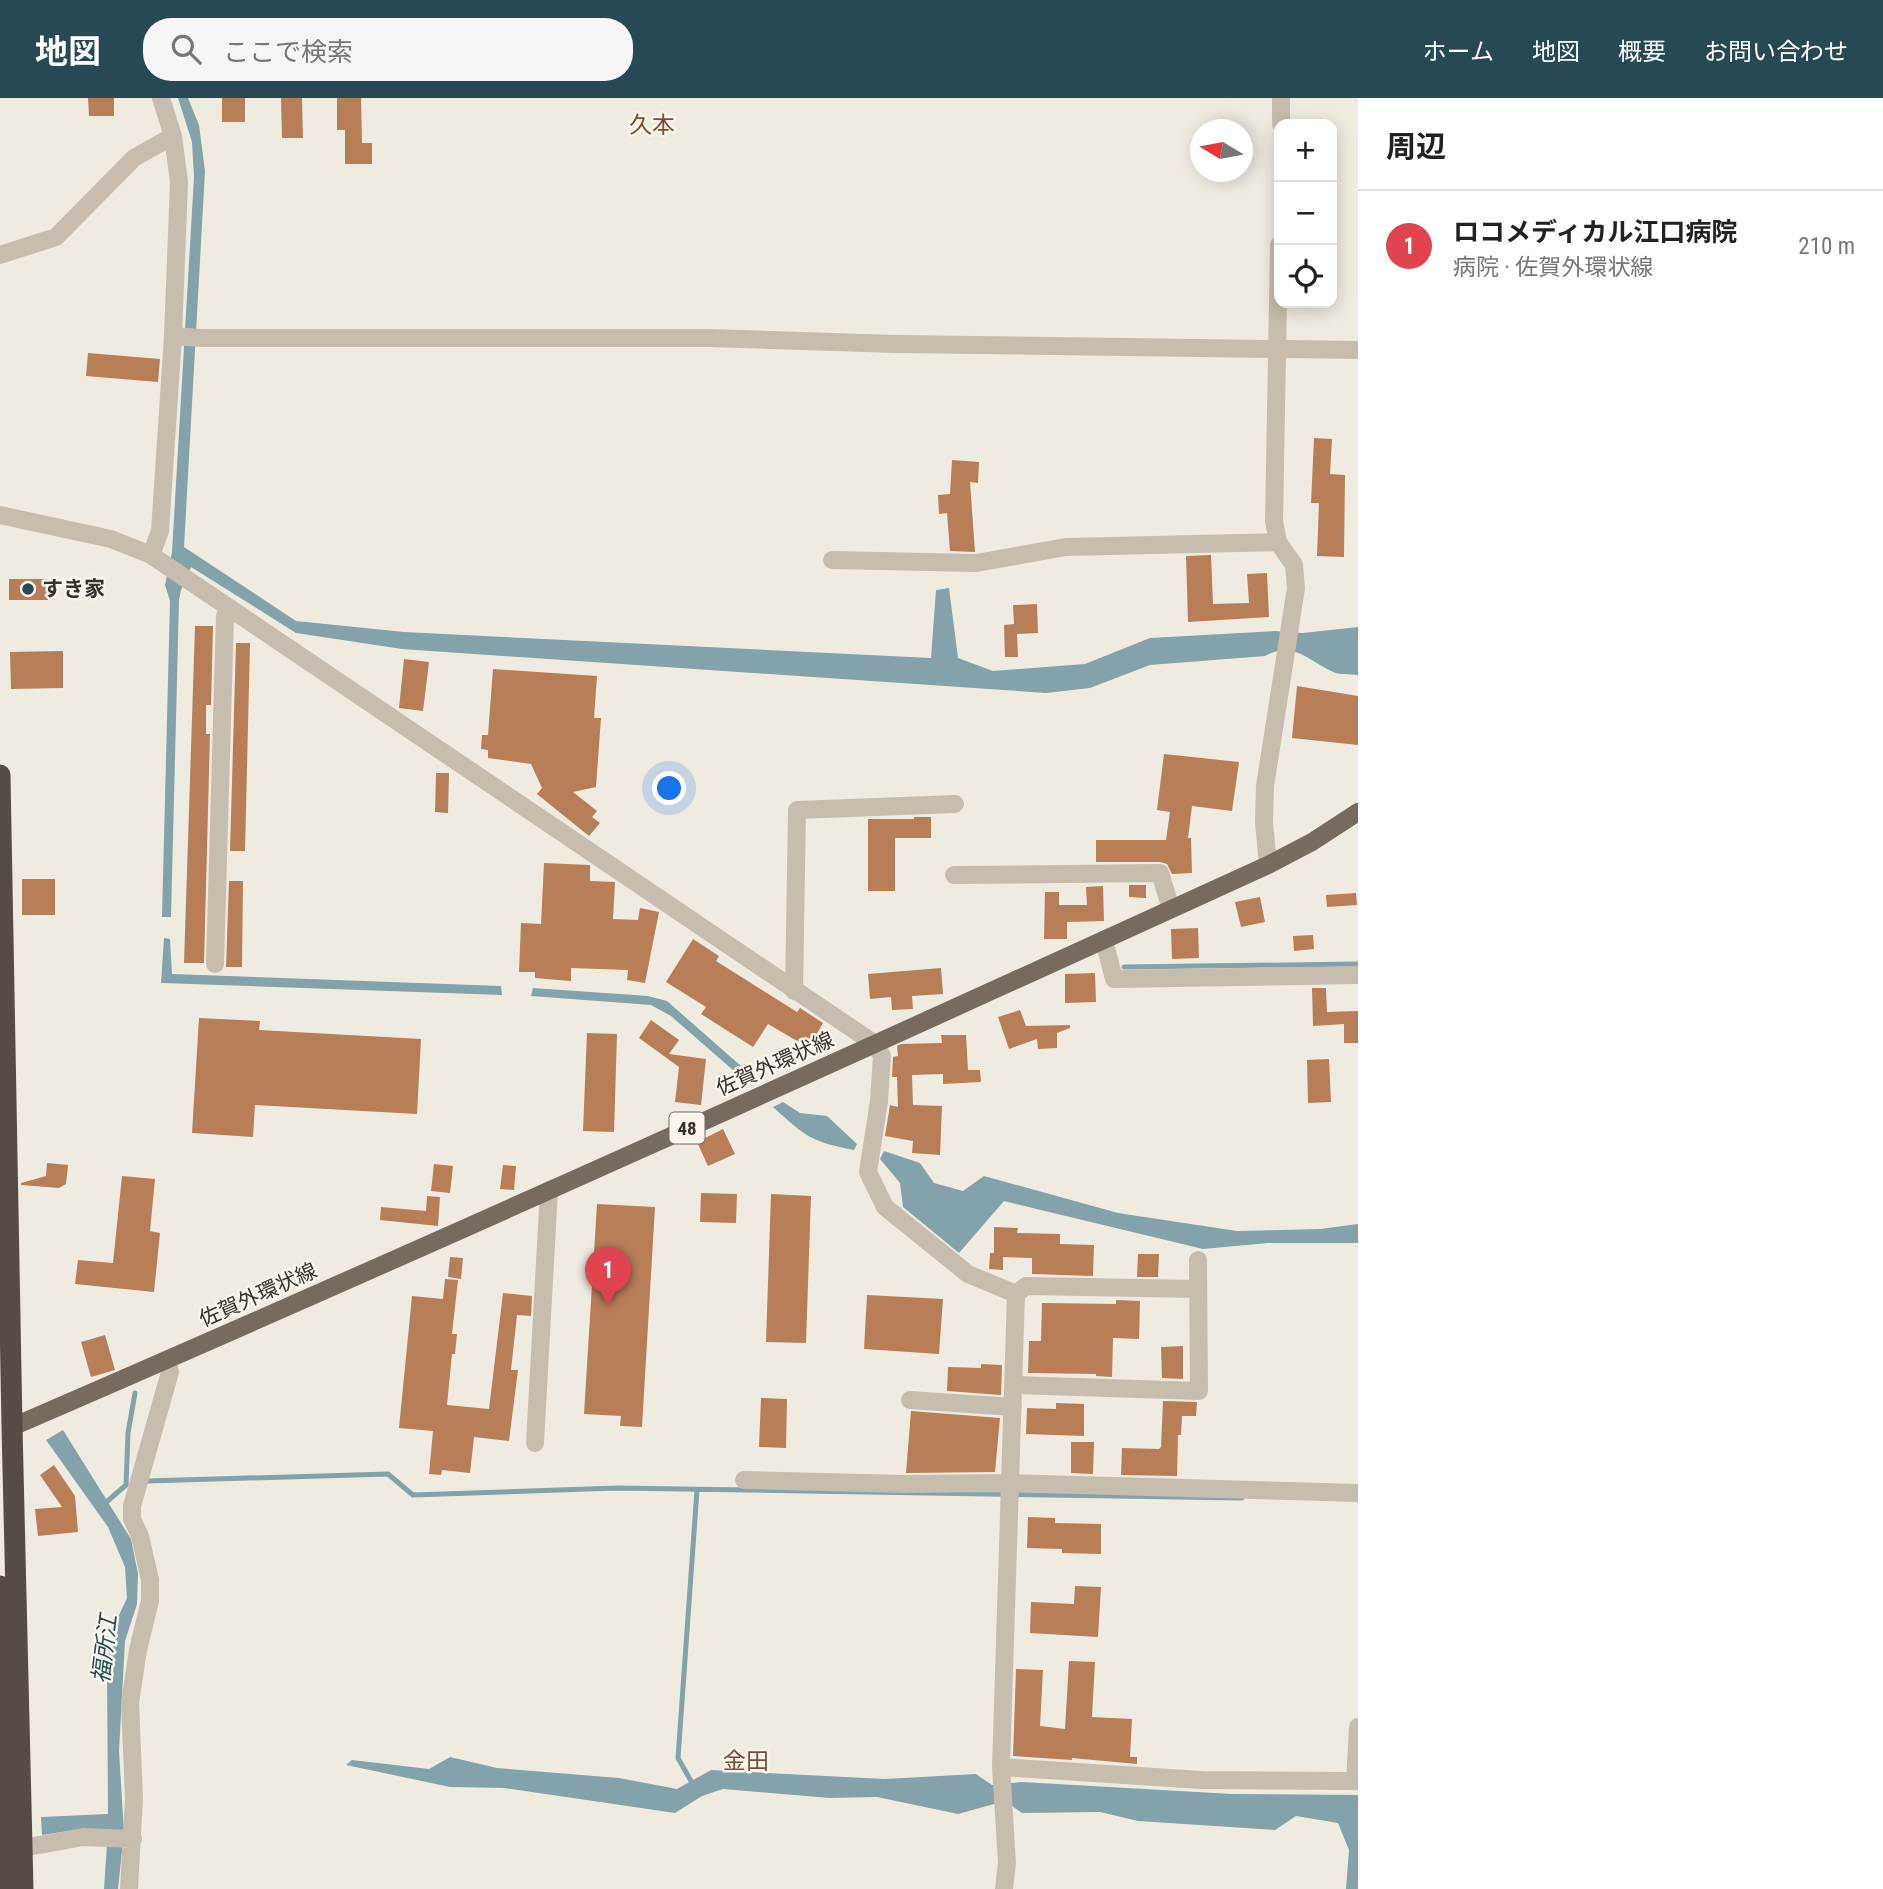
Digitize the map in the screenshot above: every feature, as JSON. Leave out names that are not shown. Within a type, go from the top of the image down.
[{"type":"highway","points":[[0,775],[6,1430],[23,1889]]},
{"type":"highway","points":[[0,1586],[6,1889]]},
{"type":"main road","name":"佐賀外環状線","points":[[6,1430],[167,1361],[875,1044],[1268,865],[1357,817]]},
{"type":"street","points":[[158,560],[177,336],[180,181],[173,136],[161,98]]},
{"type":"street","points":[[1281,119],[1282,98]]},
{"type":"street","points":[[0,254],[56,237],[134,158],[173,136]]},
{"type":"street","points":[[1268,865],[1264,822],[1265,786],[1296,588],[1294,565],[1279,542],[1274,522],[1278,308]]},
{"type":"street","points":[[177,336],[711,338],[896,344],[1358,350]]},
{"type":"street","points":[[0,515],[111,539],[158,560],[875,1044],[882,1056],[879,1101],[868,1172],[885,1208],[968,1274],[1016,1294]]},
{"type":"street","points":[[832,559],[975,563],[1066,547],[1279,542]]},
{"type":"street","points":[[215,964],[225,616],[230,608]]},
{"type":"street","points":[[794,991],[797,810],[955,804]]},
{"type":"street","points":[[954,875],[1160,873],[1171,909]]},
{"type":"street","points":[[1104,940],[1114,979],[1358,975]]},
{"type":"street","points":[[535,1443],[549,1190]]},
{"type":"street","points":[[1013,1385],[1199,1391],[1198,1259]]},
{"type":"street","points":[[1004,1889],[1007,1863],[1001,1773],[1016,1294],[1026,1286],[1198,1289]]},
{"type":"street","points":[[130,1889],[134,1798],[130,1703],[138,1650],[150,1601],[150,1580],[142,1545],[132,1520],[132,1506],[170,1372],[167,1361]]},
{"type":"street","points":[[910,1400],[1013,1407]]},
{"type":"street","points":[[744,1480],[904,1484],[1010,1492],[1358,1493]]},
{"type":"street","points":[[1001,1773],[1201,1780],[1357,1781],[1358,1727]]},
{"type":"street","points":[[23,1848],[83,1837],[133,1839]]},
{"type":"water","points":[[178,98],[188,98],[199,125],[205,171],[184,547],[296,621],[404,632],[931,658],[936,590],[949,588],[958,658],[993,671],[1085,664],[1150,638],[1275,631],[1303,633],[1358,627],[1358,675],[1334,672],[1299,653],[1284,650],[1265,656],[1150,665],[1090,688],[1046,693],[402,649],[296,633],[191,567],[179,600],[171,917],[162,917],[170,601],[165,585],[172,552],[194,177],[192,142]]},
{"type":"water","points":[[164,938],[170,939],[172,974],[501,986],[502,995],[161,983]]},
{"type":"water","points":[[533,988],[648,996],[667,1001],[758,1081],[750,1085],[671,1016],[651,1005],[531,996]]},
{"type":"water","points":[[783,1102],[800,1113],[827,1116],[857,1144],[854,1150],[818,1141],[801,1131],[773,1107]]},
{"type":"water","points":[[884,1151],[920,1163],[934,1183],[963,1191],[984,1176],[1118,1213],[1237,1231],[1320,1229],[1358,1224],[1358,1243],[1268,1243],[1203,1249],[1004,1201],[959,1253],[903,1207],[900,1183],[880,1159]]},
{"type":"water","points":[[63,1430],[131,1539],[138,1574],[137,1604],[125,1641],[119,1751],[124,1832],[118,1889],[104,1889],[108,1829],[82,1829],[42,1835],[41,1817],[108,1814],[107,1665],[114,1626],[127,1598],[125,1567],[108,1527],[46,1440]]},
{"type":"water","points":[[450,1757],[497,1768],[619,1778],[677,1789],[711,1770],[885,1779],[976,1774],[992,1785],[1022,1782],[1232,1794],[1358,1795],[1358,1889],[1346,1889],[1349,1850],[1338,1823],[1296,1816],[1275,1830],[1138,1821],[1100,1812],[1022,1813],[1005,1801],[958,1814],[877,1797],[829,1798],[723,1789],[702,1796],[675,1813],[504,1788],[450,1787],[346,1765],[352,1760],[429,1769]]},
{"type":"building","points":[[88,98],[114,98],[114,116],[89,116]]},
{"type":"building","points":[[222,98],[245,98],[245,122],[222,122]]},
{"type":"building","points":[[281,98],[302,98],[303,138],[282,138]]},
{"type":"building","points":[[337,98],[361,98],[362,143],[372,143],[372,164],[345,164],[345,130],[337,130]]},
{"type":"building","points":[[88,353],[160,359],[158,382],[86,376]]},
{"type":"building","points":[[1314,438],[1332,439],[1330,474],[1345,475],[1344,557],[1317,556],[1319,503],[1311,503]]},
{"type":"building","points":[[952,460],[979,462],[978,483],[970,482],[975,552],[950,551],[947,513],[939,514],[938,495],[950,494]]},
{"type":"building","points":[[1211,555],[1213,604],[1249,603],[1247,574],[1267,573],[1269,617],[1188,622],[1186,556]]},
{"type":"building","name":"すき家","points":[[9,579],[48,579],[48,600],[9,600]]},
{"type":"building","points":[[1037,604],[1038,633],[1017,634],[1018,657],[1005,657],[1004,625],[1014,624],[1013,605]]},
{"type":"building","points":[[195,626],[213,626],[211,705],[206,705],[206,734],[210,734],[204,963],[184,963]]},
{"type":"building","points":[[236,643],[250,643],[245,851],[230,851]]},
{"type":"building","points":[[63,651],[63,688],[11,689],[10,652]]},
{"type":"building","points":[[404,659],[429,662],[423,711],[399,708]]},
{"type":"building","points":[[493,669],[597,676],[594,718],[601,718],[596,787],[573,792],[597,811],[592,817],[600,823],[589,836],[537,794],[542,788],[531,764],[488,758],[488,750],[481,749],[482,735],[488,735]]},
{"type":"building","points":[[1297,686],[1358,696],[1358,745],[1292,738]]},
{"type":"building","points":[[1164,754],[1239,762],[1232,811],[1192,806],[1188,838],[1191,838],[1192,873],[1172,874],[1167,864],[1160,862],[1096,862],[1096,840],[1166,840],[1170,812],[1157,810]]},
{"type":"building","points":[[436,773],[449,773],[448,813],[435,812]]},
{"type":"building","points":[[931,817],[931,838],[895,838],[895,891],[868,891],[868,819]]},
{"type":"building","points":[[544,863],[590,865],[590,881],[615,882],[613,919],[638,920],[640,908],[659,912],[645,983],[627,980],[628,970],[571,968],[571,981],[535,978],[535,972],[519,972],[521,923],[541,924]]},
{"type":"building","points":[[22,879],[55,879],[55,915],[22,915]]},
{"type":"building","points":[[229,881],[243,881],[242,967],[226,967]]},
{"type":"building","points":[[1129,885],[1146,885],[1146,898],[1129,897]]},
{"type":"building","points":[[1103,886],[1104,921],[1067,922],[1067,939],[1044,939],[1045,892],[1059,892],[1059,905],[1087,905],[1086,887]]},
{"type":"building","points":[[1356,893],[1357,905],[1327,907],[1326,895]]},
{"type":"building","points":[[1260,897],[1265,922],[1241,927],[1235,902]]},
{"type":"building","points":[[1198,928],[1199,958],[1172,959],[1171,929]]},
{"type":"building","points":[[1313,935],[1314,949],[1294,951],[1293,936]]},
{"type":"building","points":[[693,939],[719,956],[716,961],[797,1012],[800,1008],[823,1023],[809,1048],[768,1024],[753,1047],[701,1014],[706,1007],[666,982]]},
{"type":"building","points":[[941,968],[943,994],[912,996],[913,1009],[892,1010],[891,997],[870,999],[868,974]]},
{"type":"building","points":[[1095,973],[1096,1002],[1065,1003],[1065,974]]},
{"type":"building","points":[[1312,988],[1326,988],[1327,1012],[1358,1011],[1358,1043],[1344,1043],[1344,1024],[1313,1026]]},
{"type":"building","points":[[1020,1010],[1026,1026],[1070,1025],[1070,1028],[1057,1033],[1057,1048],[1038,1049],[1037,1039],[1009,1049],[998,1017]]},
{"type":"building","points":[[199,1018],[260,1021],[259,1030],[421,1039],[417,1114],[255,1105],[253,1137],[192,1133]]},
{"type":"building","points":[[651,1020],[679,1040],[669,1054],[706,1059],[701,1105],[675,1102],[679,1067],[639,1038]]},
{"type":"building","points":[[587,1033],[617,1034],[614,1132],[583,1131]]},
{"type":"building","points":[[941,1035],[966,1035],[968,1070],[980,1070],[981,1082],[943,1084],[943,1074],[912,1075],[913,1105],[942,1106],[940,1155],[912,1153],[913,1141],[885,1136],[890,1105],[898,1107],[897,1077],[892,1077],[893,1057],[898,1056],[897,1046],[901,1044],[942,1043]]},
{"type":"building","points":[[1329,1059],[1331,1102],[1308,1103],[1307,1060]]},
{"type":"building","points":[[723,1129],[735,1154],[708,1166],[697,1142]]},
{"type":"building","points":[[47,1163],[68,1165],[66,1184],[59,1188],[21,1185],[46,1176]]},
{"type":"building","points":[[434,1164],[453,1166],[450,1193],[431,1191]]},
{"type":"building","points":[[503,1165],[516,1166],[514,1190],[500,1189]]},
{"type":"building","points":[[122,1176],[155,1179],[150,1231],[160,1233],[154,1292],[75,1284],[78,1260],[113,1263]]},
{"type":"building","points":[[701,1193],[737,1194],[736,1223],[700,1222]]},
{"type":"building","points":[[771,1194],[811,1196],[806,1343],[766,1342]]},
{"type":"building","points":[[427,1196],[440,1197],[438,1226],[380,1220],[381,1207],[426,1211]]},
{"type":"building","points":[[597,1204],[655,1207],[642,1427],[620,1426],[621,1416],[584,1414]]},
{"type":"building","points":[[994,1227],[1018,1228],[1017,1233],[1060,1234],[1060,1244],[1094,1245],[1093,1276],[1032,1274],[1032,1258],[1003,1257],[1003,1270],[989,1269],[990,1253],[994,1253]]},
{"type":"building","points":[[1138,1254],[1159,1254],[1158,1277],[1137,1277]]},
{"type":"building","points":[[450,1257],[463,1258],[461,1279],[448,1277]]},
{"type":"building","points":[[445,1279],[458,1280],[452,1334],[457,1334],[455,1354],[452,1354],[447,1405],[489,1409],[503,1293],[532,1296],[531,1316],[517,1315],[511,1370],[518,1370],[509,1441],[474,1437],[470,1473],[442,1470],[441,1475],[429,1474],[433,1431],[399,1428],[412,1296],[443,1299]]},
{"type":"building","points":[[867,1295],[943,1299],[939,1354],[864,1349]]},
{"type":"building","points":[[1116,1300],[1140,1301],[1139,1339],[1113,1338],[1112,1377],[1096,1374],[1028,1373],[1029,1341],[1041,1341],[1042,1303],[1116,1304]]},
{"type":"building","points":[[105,1335],[115,1370],[91,1377],[81,1342]]},
{"type":"building","points":[[1183,1346],[1183,1379],[1162,1378],[1161,1347]]},
{"type":"building","points":[[981,1364],[1002,1365],[1001,1395],[947,1391],[948,1367],[981,1368]]},
{"type":"building","points":[[761,1398],[787,1399],[786,1448],[759,1447]]},
{"type":"building","points":[[1163,1401],[1197,1402],[1196,1416],[1182,1416],[1181,1435],[1178,1435],[1177,1476],[1121,1475],[1122,1448],[1161,1447]]},
{"type":"building","points":[[1056,1403],[1084,1404],[1084,1436],[1026,1434],[1027,1408],[1056,1409]]},
{"type":"building","points":[[911,1411],[1000,1418],[995,1472],[906,1473]]},
{"type":"building","points":[[1071,1442],[1094,1442],[1093,1474],[1071,1473]]},
{"type":"building","points":[[54,1465],[75,1496],[78,1532],[38,1536],[35,1509],[62,1507],[40,1475]]},
{"type":"building","points":[[1028,1517],[1055,1518],[1055,1523],[1101,1524],[1101,1554],[1062,1553],[1062,1549],[1027,1548]]},
{"type":"building","points":[[1075,1586],[1101,1587],[1098,1637],[1030,1633],[1031,1602],[1074,1604]]},
{"type":"building","points":[[1069,1661],[1095,1662],[1092,1717],[1132,1719],[1130,1757],[1137,1757],[1137,1764],[1013,1756],[1016,1669],[1043,1670],[1040,1726],[1065,1729]]},
{"type":"waterway","points":[[1124,967],[1358,964]]},
{"type":"waterway","points":[[103,1505],[126,1485],[128,1433],[135,1393]]},
{"type":"waterway","points":[[147,1481],[388,1474],[413,1495],[617,1488],[1242,1498]]},
{"type":"waterway","points":[[691,1781],[678,1758],[697,1490]]},
{"type":"place","name":"すき家","points":[[28,589]]},
{"type":"place","name":"ロコメディカル江口病院","points":[[608,1305]]},
{"type":"district","name":"久本","points":[[652,125]]},
{"type":"district","name":"金田","points":[[746,1761]]},
{"type":"water label","name":"福所江","points":[[105,1649]]}]
